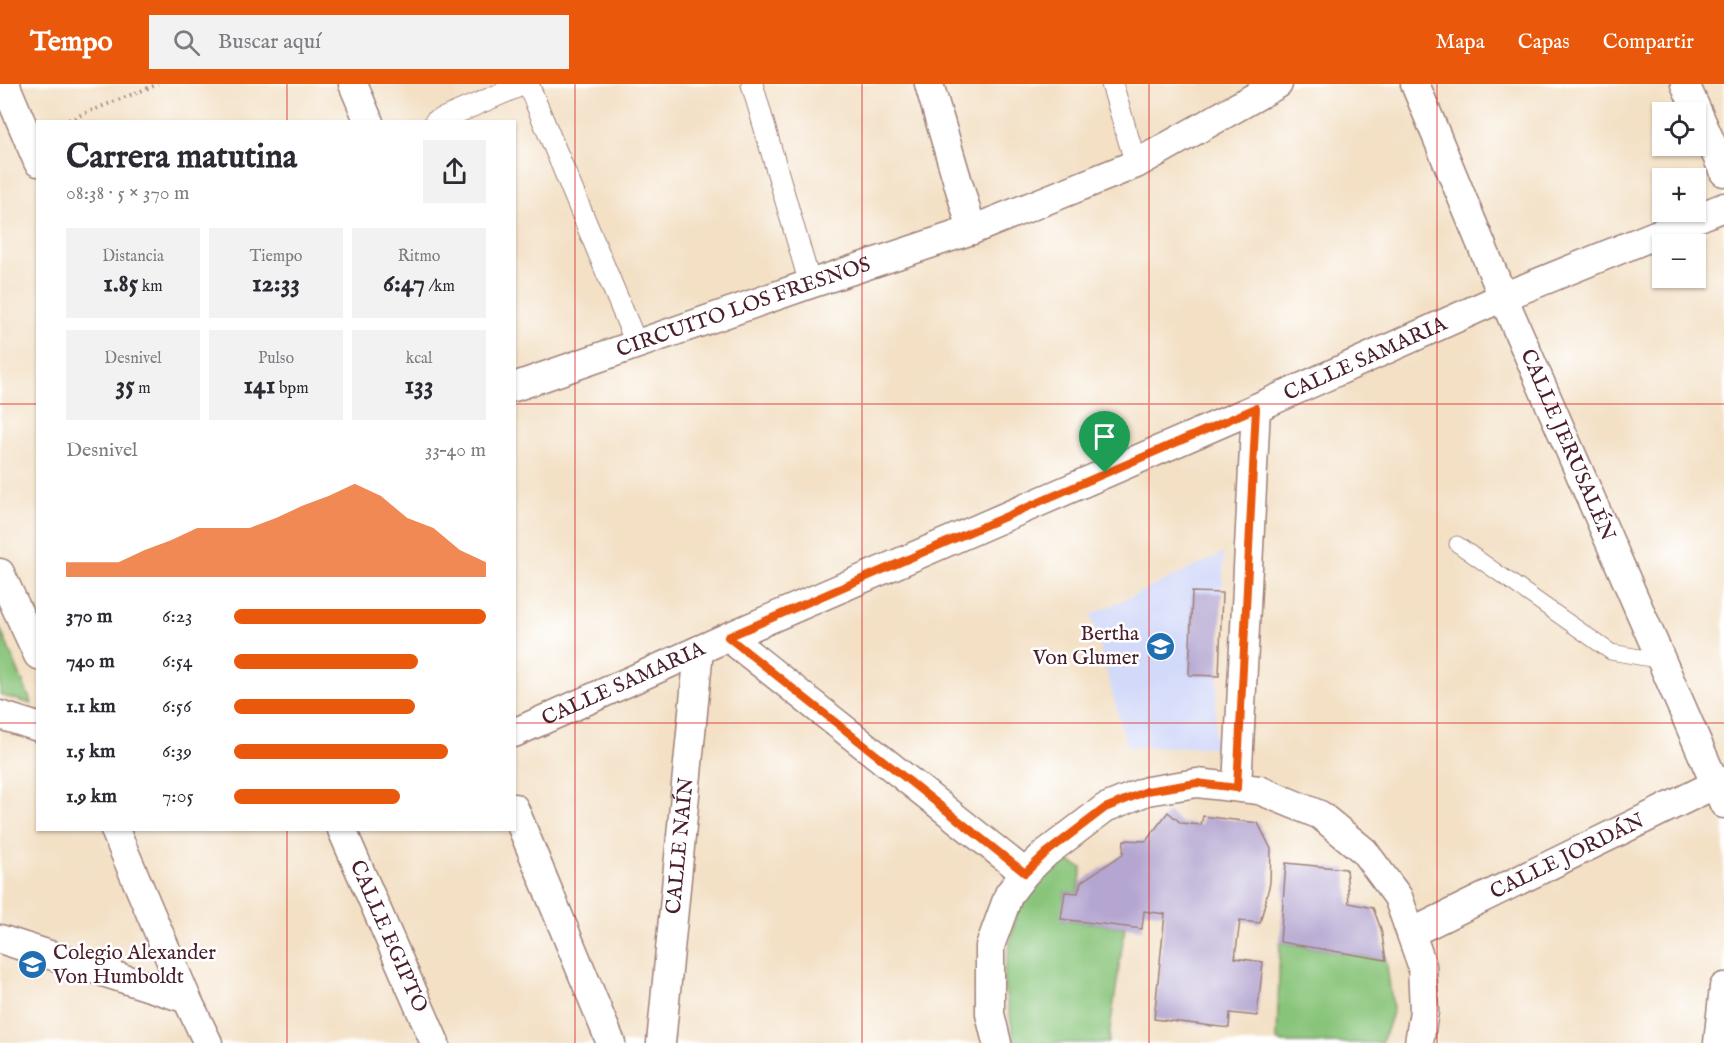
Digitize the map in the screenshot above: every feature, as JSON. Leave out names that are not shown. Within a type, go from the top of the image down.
[{"type":"street","points":[[5,84],[36,157]]},
{"type":"street","points":[[353,84],[368,120]]},
{"type":"street","points":[[440,120],[526,84],[637,345]]},
{"type":"street","points":[[753,84],[810,284]]},
{"type":"street","points":[[929,84],[972,230]]},
{"type":"street","points":[[1112,84],[1136,164]]},
{"type":"street","name":"CIRCUITO LOS FRESNOS","points":[[516,386],[972,230],[1136,164],[1278,84]]},
{"type":"street","name":"CALLE JERUSALÉN","points":[[1415,84],[1503,297],[1662,661],[1721,789]]},
{"type":"street","points":[[1685,84],[1724,172]]},
{"type":"street","name":"CALLE SAMARIA","points":[[516,732],[728,637],[1256,408],[1503,297],[1724,207]]},
{"type":"street","points":[[1237,788],[1256,408]]},
{"type":"street","points":[[0,573],[36,651]]},
{"type":"street","points":[[728,637],[1025,873]]},
{"type":"street","name":"CALLE NAÍN","points":[[661,1043],[699,650]]},
{"type":"street","points":[[0,715],[36,726]]},
{"type":"street","points":[[997,1043],[990,1014],[990,946],[1009,894],[1025,873],[1046,853],[1105,808],[1147,791],[1197,783],[1259,790],[1320,815],[1364,851],[1398,897],[1422,965],[1424,1011],[1419,1043]]},
{"type":"street","name":"CALLE JORDÁN","points":[[1411,933],[1721,789]]},
{"type":"street","points":[[516,813],[611,1043]]},
{"type":"street","points":[[115,831],[208,1043]]},
{"type":"street","name":"CALLE EGIPTO","points":[[342,831],[435,1043]]},
{"type":"street","points":[[0,939],[187,999]]},
{"type":"street","points":[[1718,1043],[1724,987]]},
{"type":"lane","points":[[1457,544],[1611,652],[1662,661]]},
{"type":"path","points":[[68,120],[158,84]]},
{"type":"shaded area","name":"Bertha Von Glumer","points":[[1224,553],[1214,747],[1127,747],[1091,615]]},
{"type":"green space","points":[[0,628],[32,704],[0,695]]},
{"type":"green space","points":[[1061,858],[1082,868],[1078,893],[1065,892],[1062,919],[1125,927],[1108,1043],[1015,1043],[1003,979],[1016,914],[1032,886]]},
{"type":"green space","points":[[1280,942],[1386,960],[1393,1009],[1382,1043],[1283,1043],[1277,1040]]},
{"type":"building","points":[[1192,592],[1222,593],[1219,676],[1189,675]]},
{"type":"building","points":[[1168,812],[1181,823],[1201,825],[1203,816],[1258,823],[1271,849],[1270,883],[1260,923],[1240,921],[1235,958],[1263,962],[1257,1016],[1230,1013],[1229,1028],[1154,1019],[1165,914],[1144,911],[1142,929],[1061,919],[1065,892],[1078,893],[1081,882],[1123,854],[1124,840],[1146,841]]},
{"type":"building","points":[[1286,863],[1346,869],[1349,903],[1373,908],[1381,929],[1386,960],[1280,942]]},
{"type":"place","name":"Bertha Von Glumer","points":[[1160,646]]},
{"type":"place","name":"Colegio Alexander Von Humboldt","points":[[32,965]]},
{"type":"route","points":[[1256,408],[1237,788],[1197,783],[1147,791],[1105,808],[1046,853],[1025,873],[728,637],[1105,473],[1256,408]]}]
